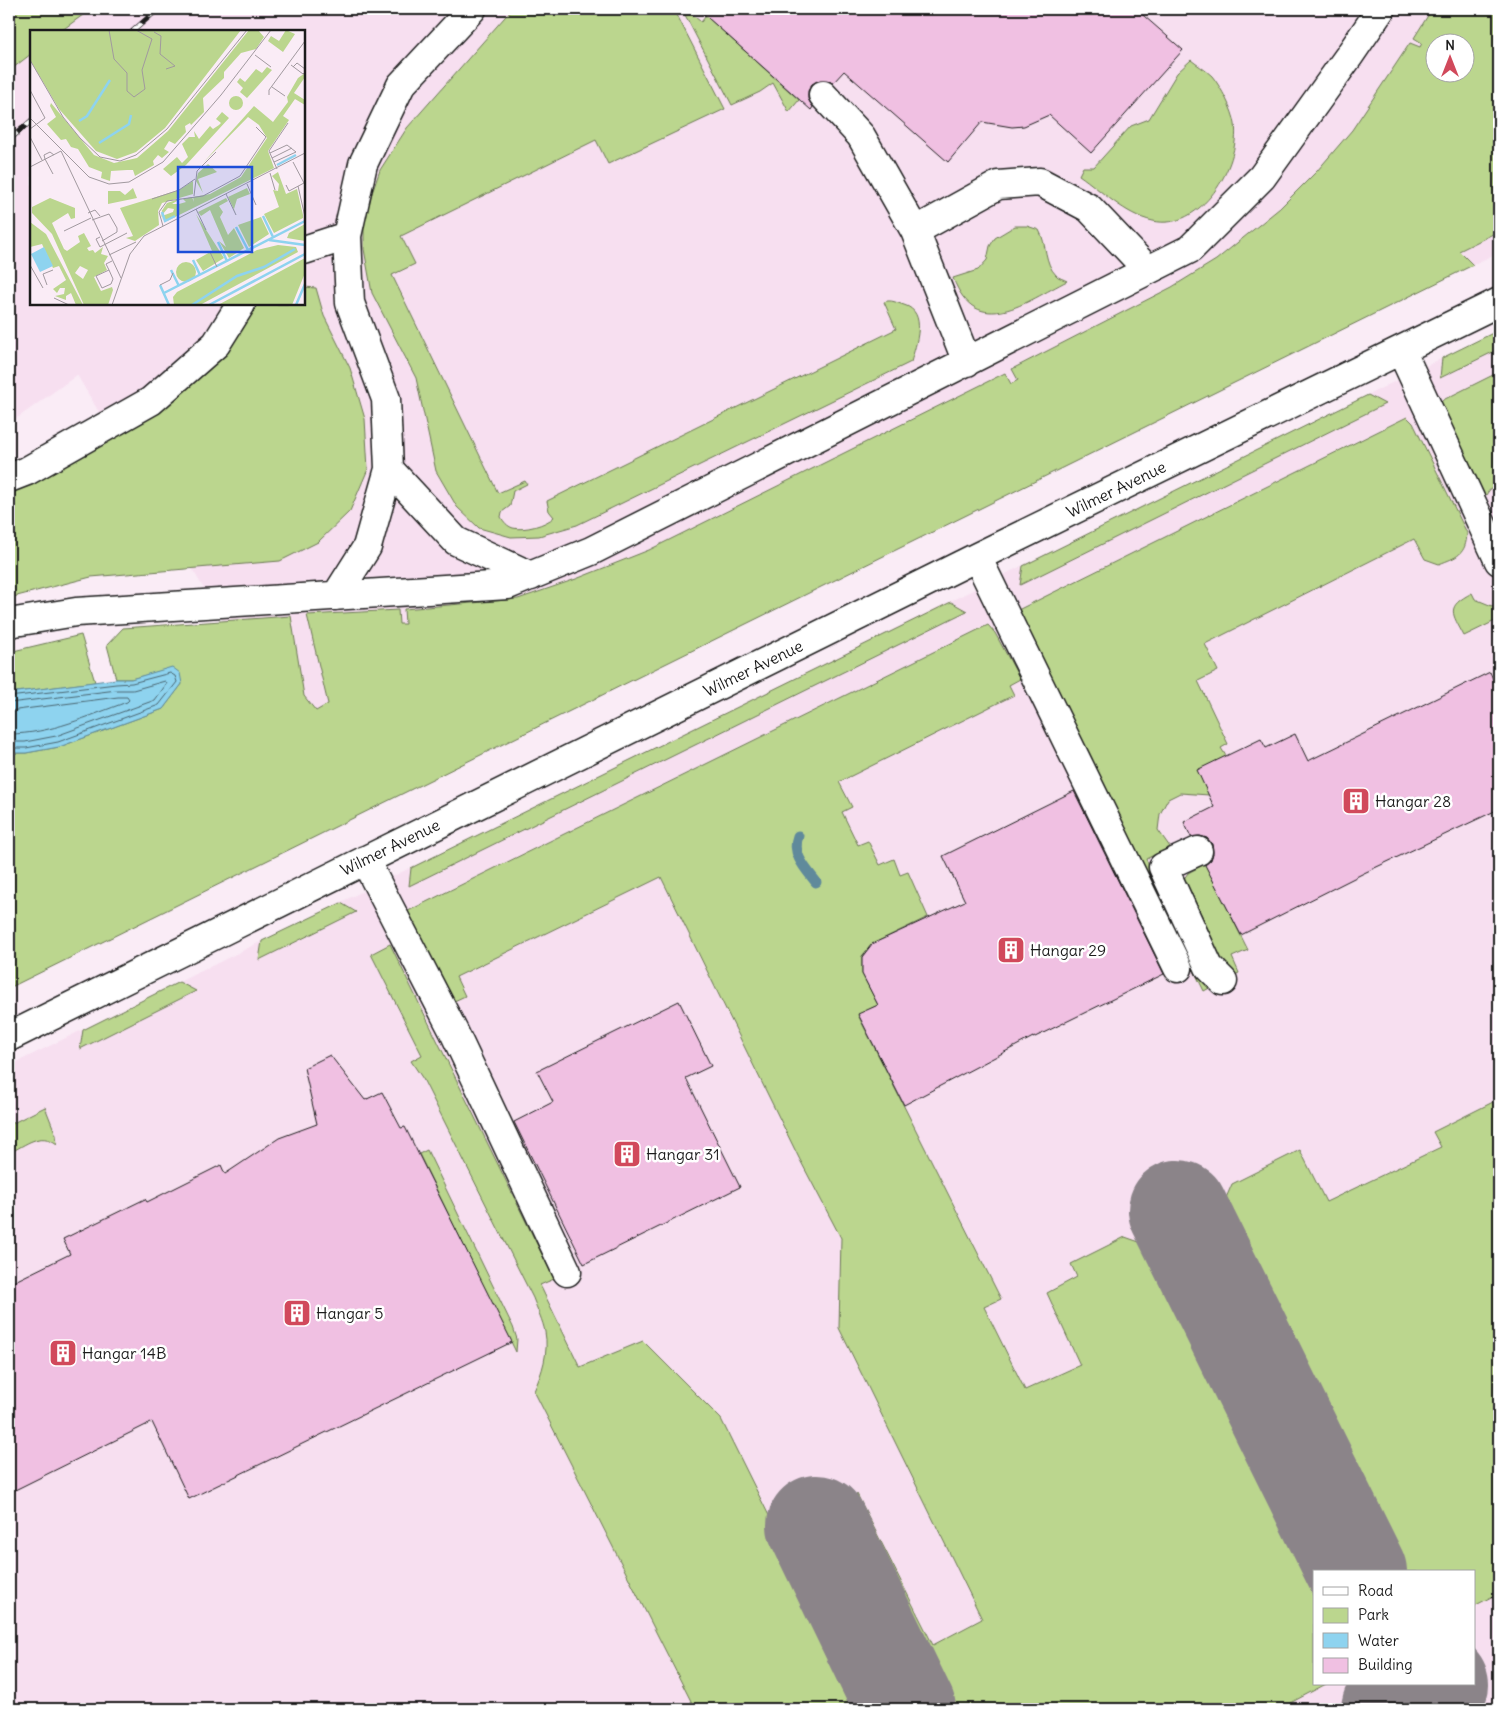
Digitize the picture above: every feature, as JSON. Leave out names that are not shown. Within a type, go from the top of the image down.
[{"type":"street","points":[[336,596],[367,547],[389,469],[386,399],[350,303],[347,236],[363,164],[400,85],[472,9]]},
{"type":"street","points":[[9,623],[76,612],[508,585],[591,552],[1190,249],[1262,177],[1382,9]]},
{"type":"street","points":[[823,95],[861,136],[915,231],[967,362]]},
{"type":"street","points":[[915,231],[998,185],[1040,182],[1089,208],[1148,270]]},
{"type":"street","points":[[305,250],[347,236]]},
{"type":"street","name":"Wilmer Avenue","points":[[9,1037],[977,557],[1499,302]]},
{"type":"street","points":[[9,478],[27,471],[151,401],[216,344],[240,305]]},
{"type":"street","points":[[1401,350],[1499,561]]},
{"type":"street","points":[[389,469],[456,541],[531,576]]},
{"type":"street","points":[[977,557],[1178,968]]},
{"type":"street","points":[[1198,851],[1163,867],[1209,967],[1223,981]]},
{"type":"street","points":[[365,860],[454,1032],[567,1272]]},
{"type":"shaded area","points":[[24,9],[1499,9],[1499,252],[343,823],[77,375],[9,424],[9,25]]},
{"type":"shaded area","points":[[1499,330],[1499,1709],[9,1709],[9,1066]]},
{"type":"green space","points":[[9,9],[91,9],[62,30],[30,30],[30,55],[9,71]]},
{"type":"green space","points":[[512,9],[679,9],[676,13],[725,109],[608,164],[596,140],[401,236],[415,264],[392,275],[498,493],[525,481],[527,484],[513,491],[510,506],[502,512],[501,517],[507,525],[523,529],[546,523],[554,517],[549,511],[547,501],[896,329],[884,302],[892,301],[904,305],[916,314],[918,329],[911,362],[577,525],[539,536],[511,537],[479,528],[457,507],[436,471],[416,378],[372,293],[364,249],[364,216],[380,170],[407,128]]},
{"type":"green space","points":[[1432,9],[1499,9],[1499,231],[1459,251],[1473,265],[9,988],[9,753],[26,753],[59,747],[163,709],[182,684],[172,668],[131,679],[116,679],[107,645],[123,628],[291,616],[304,696],[316,711],[328,704],[307,615],[398,610],[399,624],[405,624],[404,609],[518,599],[576,579],[649,550],[1005,373],[1011,384],[1018,380],[1012,369],[1172,287],[1216,260],[1280,208],[1317,171],[1352,130],[1410,43],[1420,47],[1422,43],[1414,38]]},
{"type":"green space","points":[[687,10],[701,22],[706,16],[799,100],[789,112],[773,83],[760,92],[732,105],[684,13]]},
{"type":"green space","points":[[1191,60],[1212,76],[1223,92],[1234,118],[1235,141],[1231,158],[1224,176],[1214,192],[1201,206],[1186,216],[1170,222],[1153,221],[1133,214],[1123,208],[1079,175],[1083,167],[1094,167],[1131,126],[1149,119],[1177,73]]},
{"type":"green space","points":[[1015,226],[1027,226],[1039,230],[1042,235],[1049,265],[1057,276],[1067,281],[1036,298],[1004,311],[989,312],[975,308],[963,297],[953,278],[978,270],[987,260],[990,246],[995,238]]},
{"type":"green space","points":[[305,287],[316,288],[324,316],[350,368],[365,419],[368,469],[350,511],[318,542],[280,561],[91,577],[9,598],[9,486],[160,407],[248,305],[305,305]]},
{"type":"green space","points":[[1499,330],[1499,349],[1440,378],[1442,358]]},
{"type":"green space","points":[[1499,372],[1499,487],[1493,488],[1486,495],[1482,495],[1437,403]]},
{"type":"green space","points":[[1368,395],[1385,404],[1020,585],[1023,566]]},
{"type":"green space","points":[[1407,417],[1413,423],[1467,533],[1465,546],[1462,551],[1456,557],[1439,564],[1425,559],[1414,539],[1205,644],[1218,671],[1198,681],[1228,744],[1221,748],[1226,756],[1209,795],[1180,793],[1168,799],[1160,814],[1158,830],[1170,847],[1146,859],[1200,970],[1213,986],[1204,991],[1018,610]]},
{"type":"green space","points":[[1472,593],[1475,599],[1492,606],[1499,603],[1499,619],[1464,636],[1456,622],[1453,611],[1458,602]]},
{"type":"green space","points":[[951,602],[967,611],[409,886],[411,868]]},
{"type":"green space","points":[[988,625],[995,633],[1020,679],[1009,685],[1014,695],[839,782],[852,807],[842,812],[858,845],[868,841],[880,865],[894,859],[900,875],[908,872],[928,917],[872,944],[862,956],[862,974],[878,1005],[858,1015],[1001,1299],[984,1307],[1025,1390],[1080,1365],[1047,1293],[1077,1277],[1071,1264],[1125,1237],[1145,1244],[1313,1584],[1313,1686],[1322,1686],[1279,1709],[943,1709],[847,1511],[857,1494],[933,1645],[982,1619],[839,1328],[841,1238],[799,1158],[661,877],[456,977],[465,996],[450,1003],[406,912]]},
{"type":"green space","points":[[81,635],[95,682],[9,693],[9,652]]},
{"type":"green space","points":[[1205,864],[1248,950],[1232,957],[1239,973],[1235,975],[1215,956],[1183,880],[1188,873]]},
{"type":"green space","points":[[341,903],[356,912],[259,960],[262,941]]},
{"type":"green space","points":[[390,944],[554,1279],[540,1285],[580,1367],[643,1341],[721,1419],[865,1709],[695,1709],[534,1391],[542,1370],[545,1355],[546,1340],[543,1324],[533,1298],[423,1079],[411,1061],[422,1055],[371,954]]},
{"type":"green space","points":[[179,982],[196,991],[80,1049],[83,1030]]},
{"type":"green space","points":[[1499,1099],[1499,1593],[1476,1605],[1476,1570],[1399,1570],[1223,1205],[1232,1184],[1300,1150],[1326,1202],[1441,1147],[1433,1132]]},
{"type":"green space","points":[[45,1107],[56,1135],[57,1144],[51,1140],[39,1139],[9,1153],[9,1125]]},
{"type":"green space","points":[[427,1150],[513,1327],[517,1339],[516,1352],[419,1154]]},
{"type":"water","points":[[172,667],[180,673],[182,684],[163,709],[59,747],[26,753],[9,753],[9,693],[116,679],[131,679]]},
{"type":"building","points":[[698,9],[1136,9],[1183,50],[1091,153],[1049,115],[1024,126],[1012,127],[982,122],[948,162],[844,71],[833,83],[827,80],[820,80],[812,84],[808,91],[808,99],[813,107],[811,110]]},
{"type":"building","name":"Hangar 28","points":[[1490,672],[1499,693],[1499,809],[1364,873],[1241,935],[1205,865],[1211,860],[1213,853],[1212,844],[1207,838],[1200,836],[1191,837],[1184,822],[1214,807],[1197,770],[1261,739],[1266,748],[1295,734],[1308,761]]},
{"type":"building","name":"Hangar 29","points":[[1074,791],[1164,974],[1033,1037],[904,1105],[858,1014],[878,1005],[862,974],[862,957],[872,944],[965,901],[943,856]]},
{"type":"building","name":"Hangar 31","points":[[679,1001],[711,1066],[686,1078],[740,1187],[584,1264],[514,1122],[553,1102],[537,1071]]},
{"type":"building","name":"Hangar 5","points":[[330,1055],[365,1100],[382,1092],[401,1128],[405,1127],[512,1342],[189,1499],[152,1422],[9,1493],[9,1284],[70,1254],[63,1239],[145,1199],[147,1202],[221,1165],[225,1174],[279,1138],[317,1124],[304,1068]]},
{"type":"waterway","points":[[798,836],[796,843],[798,855],[816,882]]},
{"type":"taxiway","points":[[1178,1210],[1356,1570]]},
{"type":"taxiway","points":[[817,1525],[906,1709]]},
{"type":"taxiway","points":[[1391,1709],[1435,1686]]},
{"type":"railway","points":[[134,30],[158,9]]},
{"type":"railway","points":[[9,140],[30,122]]},
{"type":"place","name":"Hangar 28","points":[[1356,801]]},
{"type":"place","name":"Hangar 29","points":[[1011,950]]},
{"type":"place","name":"Hangar 31","points":[[627,1154]]},
{"type":"place","name":"Hangar 5","points":[[297,1313]]},
{"type":"place","name":"Hangar 14B","points":[[63,1353]]}]
